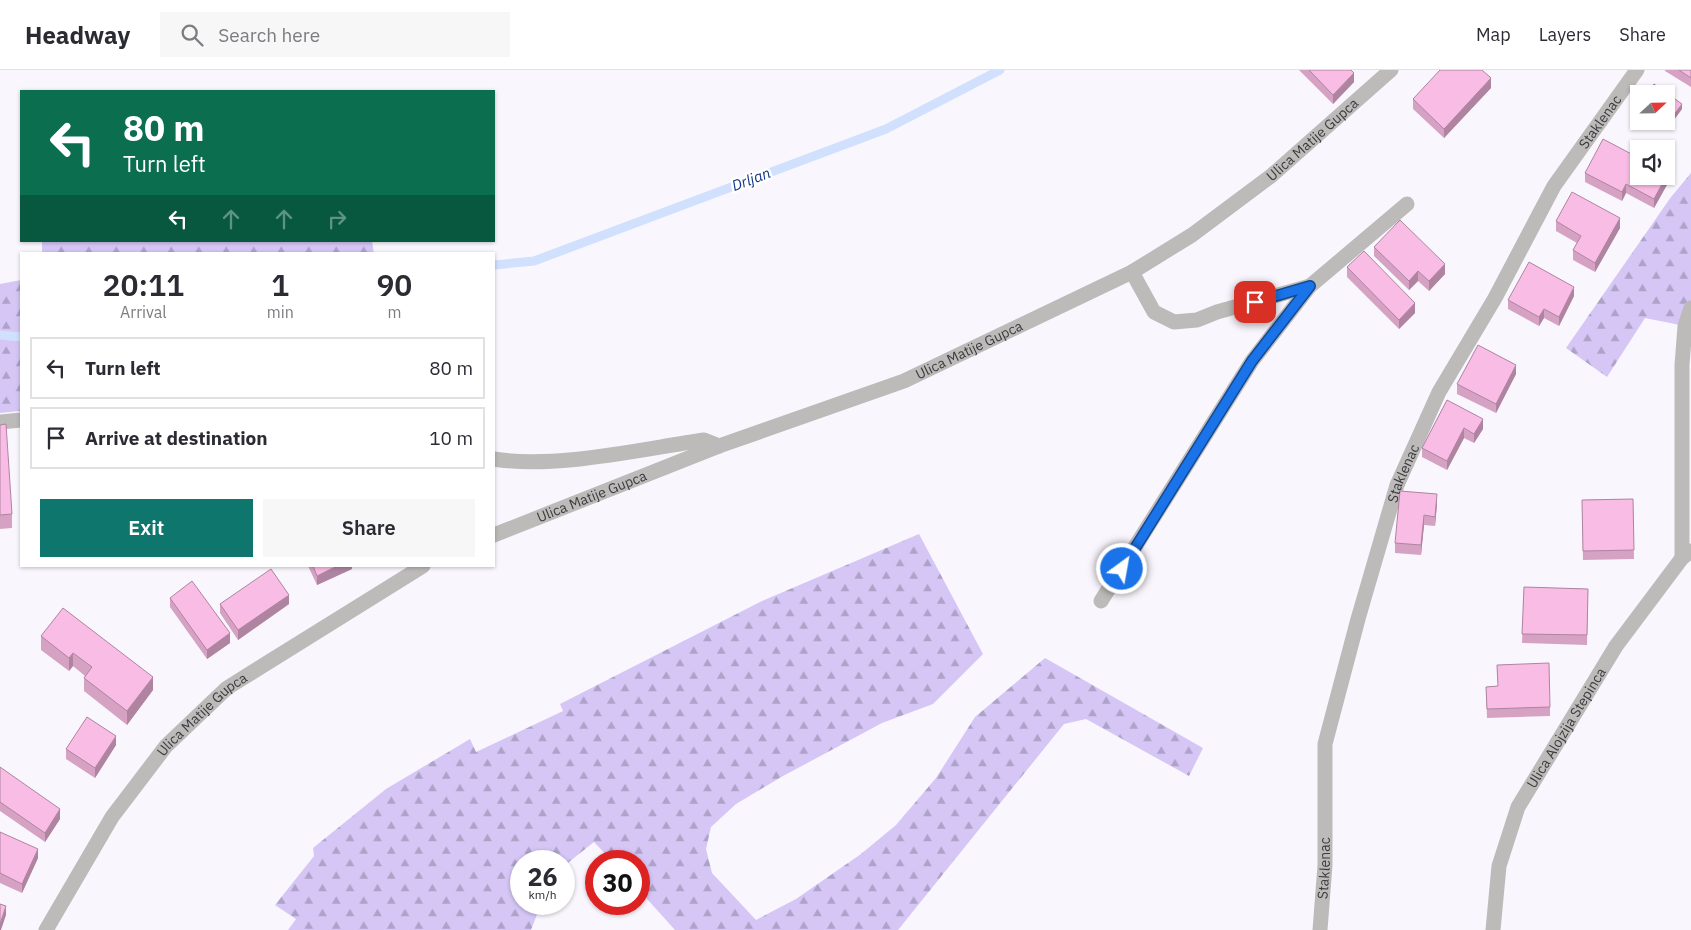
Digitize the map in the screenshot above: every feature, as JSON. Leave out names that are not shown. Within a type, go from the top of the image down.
[{"type":"street","name":"Ulica Matije Gupca","points":[[495,535],[719,446],[904,381],[1132,272],[1192,235],[1271,176],[1391,70]]},
{"type":"street","name":"Staklenac","points":[[1320,930],[1325,865],[1325,744],[1397,485],[1439,392],[1495,298],[1554,186],[1637,70]]},
{"type":"street","points":[[1101,601],[1252,361],[1310,286],[1407,204]]},
{"type":"street","points":[[1132,272],[1154,312],[1174,322],[1198,320],[1217,312],[1310,286]]},
{"type":"street","points":[[1686,554],[1682,365],[1686,326],[1691,308]]},
{"type":"street","points":[[0,422],[20,420]]},
{"type":"street","points":[[495,459],[510,462],[583,458],[704,440],[719,446]]},
{"type":"street","name":"Ulica Alojzija Stepinca","points":[[1493,930],[1499,866],[1518,807],[1616,646],[1686,554]]},
{"type":"street","name":"Ulica Matije Gupca","points":[[46,930],[112,817],[166,746],[228,688],[420,567]]},
{"type":"green space","points":[[1691,173],[1691,308],[1685,326],[1645,318],[1607,377],[1566,348],[1671,197]]},
{"type":"green space","points":[[42,242],[372,242],[374,252],[42,252]]},
{"type":"green space","points":[[20,280],[20,411],[0,413],[0,284]]},
{"type":"green space","points":[[919,534],[983,654],[933,704],[882,723],[783,776],[736,804],[711,827],[706,849],[712,873],[756,920],[796,899],[861,854],[896,825],[936,778],[975,717],[1045,658],[1203,748],[1189,776],[1086,719],[1064,724],[898,930],[675,930],[650,902],[650,850],[602,850],[594,842],[575,857],[575,850],[510,850],[510,915],[537,915],[531,930],[288,930],[296,919],[275,905],[314,856],[313,848],[386,789],[470,739],[476,752],[563,711],[560,704],[762,601]]},
{"type":"building","points":[[1309,70],[1351,70],[1354,73],[1333,95]]},
{"type":"building","points":[[1440,70],[1482,70],[1491,78],[1444,129],[1413,99]]},
{"type":"building","points":[[1679,70],[1691,70],[1691,78]]},
{"type":"building","points":[[1675,99],[1682,104],[1675,113]]},
{"type":"building","points":[[1603,139],[1630,153],[1630,185],[1662,185],[1654,199],[1626,184],[1622,192],[1585,173]]},
{"type":"building","points":[[1572,192],[1620,218],[1595,263],[1573,250],[1581,236],[1556,221]]},
{"type":"building","points":[[1400,220],[1445,264],[1429,281],[1418,271],[1409,281],[1374,247]]},
{"type":"building","points":[[1364,251],[1415,303],[1399,320],[1347,267]]},
{"type":"building","points":[[1529,262],[1574,287],[1559,317],[1544,309],[1539,317],[1508,300]]},
{"type":"building","points":[[1478,345],[1516,365],[1496,404],[1457,384]]},
{"type":"building","points":[[1447,400],[1483,419],[1474,434],[1464,428],[1447,461],[1422,448]]},
{"type":"building","points":[[6,424],[12,514],[0,515],[0,425]]},
{"type":"building","points":[[1400,491],[1437,494],[1435,517],[1424,515],[1421,545],[1395,543]]},
{"type":"building","points":[[1633,499],[1634,550],[1583,551],[1582,500]]},
{"type":"building","points":[[313,567],[335,567],[317,576]]},
{"type":"building","points":[[271,569],[289,595],[238,630],[220,604]]},
{"type":"building","points":[[192,581],[230,633],[207,650],[170,598]]},
{"type":"building","points":[[1524,587],[1588,589],[1587,635],[1522,634]]},
{"type":"building","points":[[63,608],[153,677],[127,711],[84,678],[92,667],[73,653],[69,658],[41,636]]},
{"type":"building","points":[[1549,663],[1550,707],[1487,709],[1486,687],[1498,686],[1497,665]]},
{"type":"building","points":[[87,717],[116,736],[95,768],[66,749]]},
{"type":"building","points":[[0,767],[60,809],[45,833],[0,802]]},
{"type":"building","points":[[0,832],[38,849],[22,884],[0,873]]},
{"type":"building","points":[[0,904],[6,906],[0,924]]},
{"type":"waterway","name":"Drljan","points":[[495,265],[534,261],[886,129],[1000,70]]},
{"type":"waterway","name":"Drljan","points":[[0,335],[20,337]]},
{"type":"route","points":[[1122,569],[1252,361],[1310,286],[1255,302]]}]
